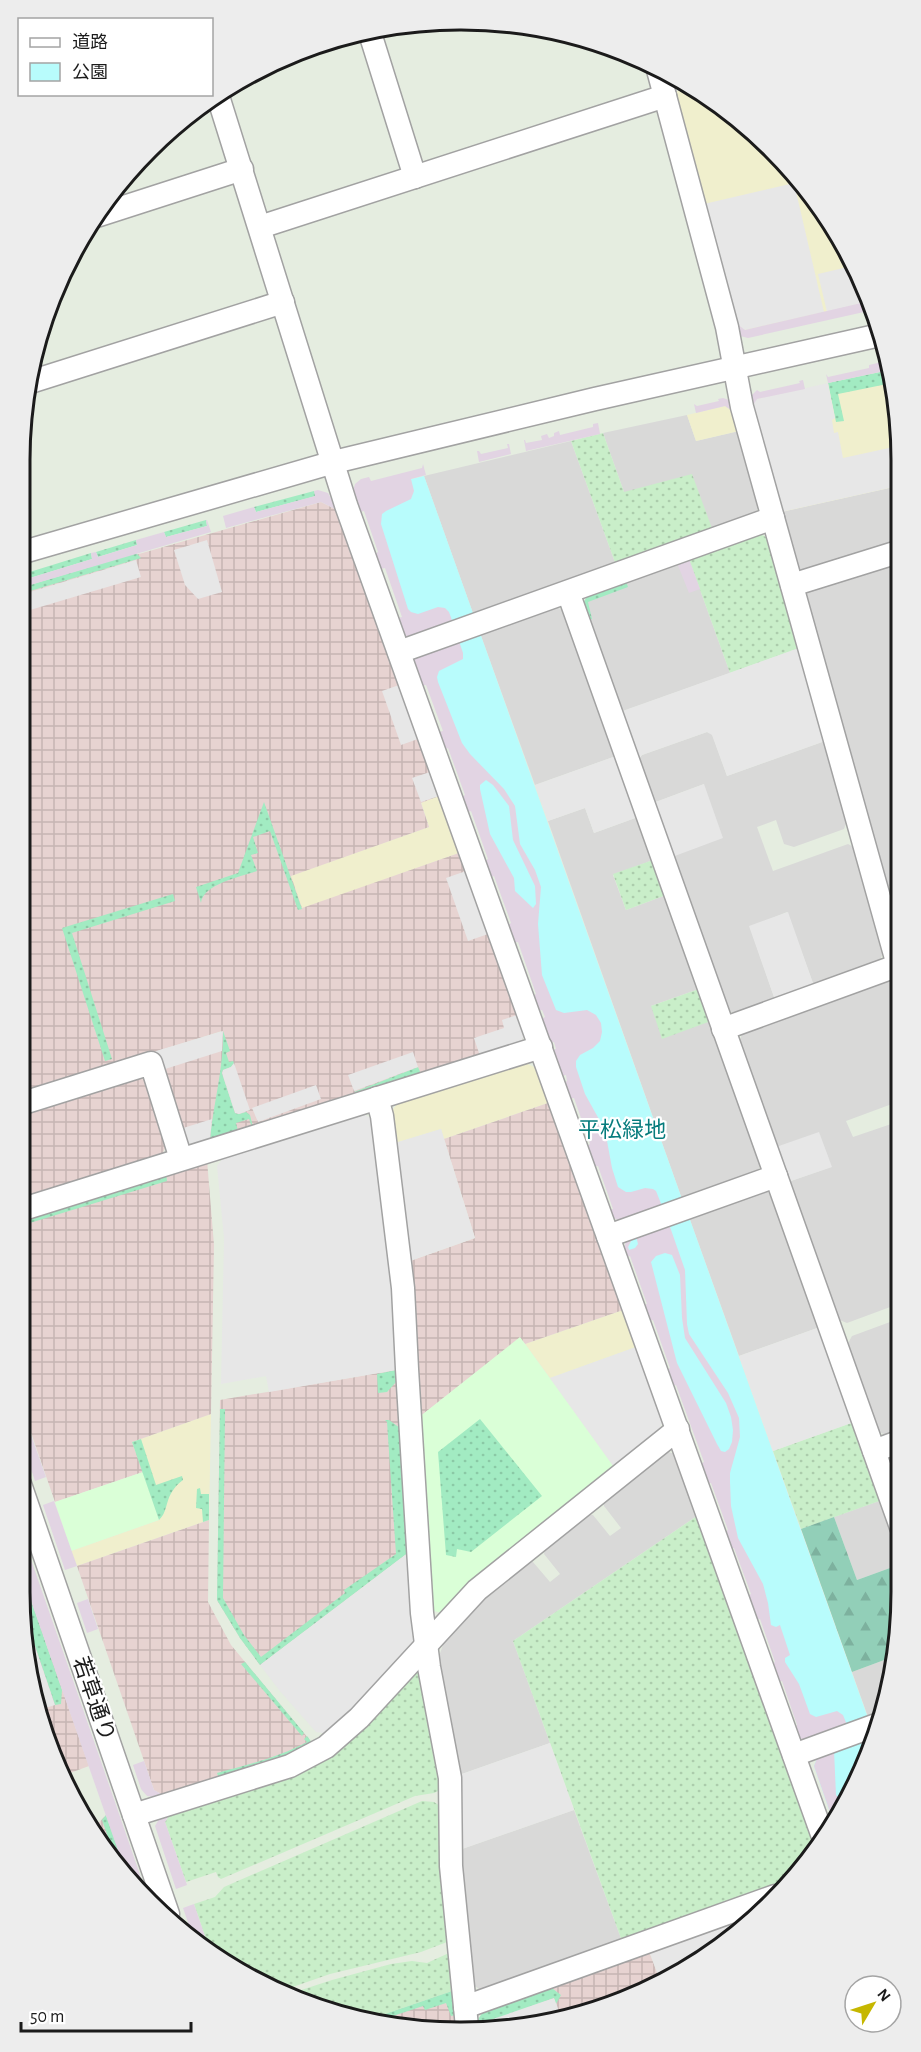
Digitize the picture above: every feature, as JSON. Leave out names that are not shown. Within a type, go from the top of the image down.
[{"type":"street","points":[[372,39],[415,177]]},
{"type":"street","points":[[661,79],[727,327],[742,407],[891,938]]},
{"type":"street","points":[[260,227],[665,96]]},
{"type":"street","points":[[220,103],[346,505],[820,1828]]},
{"type":"street","points":[[109,212],[242,169]]},
{"type":"street","points":[[38,380],[283,302]]},
{"type":"street","points":[[30,550],[334,462],[872,337]]},
{"type":"street","points":[[399,652],[773,518]]},
{"type":"street","points":[[792,585],[891,554]]},
{"type":"street","points":[[568,592],[891,1499]]},
{"type":"street","points":[[723,1029],[891,969]]},
{"type":"street","points":[[30,1206],[541,1047]]},
{"type":"street","points":[[30,1101],[151,1064],[181,1159]]},
{"type":"street","points":[[377,1098],[382,1116],[404,1288],[408,1393],[422,1613],[429,1667],[450,1778],[451,1866],[456,1936],[466,2017],[757,1903]]},
{"type":"street","points":[[608,1236],[776,1176]]},
{"type":"street","points":[[134,1815],[274,1772],[315,1755],[332,1743],[354,1724],[477,1590],[678,1430]]},
{"type":"street","points":[[874,1451],[891,1445]]},
{"type":"street","name":"若草通り","points":[[30,1513],[164,1904]]},
{"type":"street","points":[[794,1755],[869,1728]]},
{"type":"shaded area","points":[[680,90],[723,119],[765,156],[784,177],[802,198],[833,245],[847,270],[861,304],[744,330],[737,324],[674,92]]},
{"type":"shaded area","points":[[790,184],[796,191],[824,312],[744,330],[737,324],[704,204]]},
{"type":"shaded area","points":[[846,268],[861,303],[827,312],[818,274]]},
{"type":"shaded area","points":[[861,303],[864,312],[748,338],[740,336],[737,324],[745,330]]},
{"type":"shaded area","points":[[879,363],[882,373],[828,383],[826,374],[828,377],[869,368],[869,365]]},
{"type":"shaded area","points":[[880,372],[884,385],[838,394],[844,421],[836,422],[828,383]]},
{"type":"shaded area","points":[[882,373],[890,432],[891,488],[781,512],[757,399]]},
{"type":"shaded area","points":[[803,380],[805,389],[757,399],[752,407],[750,397],[757,390],[760,392],[800,383],[799,381]]},
{"type":"shaded area","points":[[828,383],[835,418],[832,420],[834,433],[838,432],[843,458],[891,448],[891,488],[781,512],[752,407],[757,399]]},
{"type":"shaded area","points":[[723,398],[729,400],[734,412],[725,406],[696,413],[694,404],[697,406]]},
{"type":"shaded area","points":[[725,406],[734,412],[739,431],[696,441],[687,415]]},
{"type":"shaded area","points":[[687,415],[696,441],[739,431],[760,504],[754,516],[713,531],[624,492],[603,433]]},
{"type":"shaded area","points":[[598,423],[600,434],[526,451],[524,440],[526,443],[542,440],[541,436],[547,434],[549,438],[559,431],[560,435],[593,427],[593,424]]},
{"type":"shaded area","points":[[603,433],[624,492],[692,474],[713,531],[616,565],[571,441]]},
{"type":"shaded area","points":[[571,441],[616,565],[474,616],[424,476]]},
{"type":"shaded area","points":[[507,444],[509,444],[511,454],[479,462],[477,451],[481,454],[508,448]]},
{"type":"shaded area","points":[[423,464],[426,475],[411,479],[414,491],[411,499],[382,514],[381,524],[408,609],[418,614],[438,607],[445,608],[453,623],[407,637],[398,618],[402,617],[385,568],[380,569],[375,554],[378,552],[364,511],[360,512],[353,491],[355,484],[361,479],[369,477],[371,481],[422,468]]},
{"type":"shaded area","points":[[891,488],[891,548],[806,574],[797,569],[781,512]]},
{"type":"shaded area","points":[[314,491],[316,496],[256,512],[254,507]]},
{"type":"shaded area","points":[[314,491],[328,493],[337,510],[321,502],[226,528],[223,516],[254,507],[256,512],[315,496]]},
{"type":"shaded area","points":[[321,502],[337,510],[439,796],[421,803],[429,827],[291,876],[302,908],[459,853],[524,1035],[521,1043],[210,1140],[180,1129],[162,1070],[222,1031],[30,1091],[30,585]]},
{"type":"shaded area","points":[[206,520],[207,526],[166,537],[164,532]]},
{"type":"shaded area","points":[[206,520],[211,532],[30,585],[30,578],[92,559],[91,553],[96,552],[98,557],[137,545],[136,540],[164,532],[166,537],[207,526]]},
{"type":"shaded area","points":[[759,533],[769,539],[799,648],[730,673],[689,559]]},
{"type":"shaded area","points":[[136,540],[137,545],[98,557],[96,552]]},
{"type":"shaded area","points":[[207,540],[222,592],[198,599],[185,585],[174,550]]},
{"type":"shaded area","points":[[91,553],[92,559],[30,578],[30,572]]},
{"type":"shaded area","points":[[136,553],[141,558],[30,591],[30,585]]},
{"type":"shaded area","points":[[689,559],[730,673],[620,712],[582,606],[587,596]]},
{"type":"shaded area","points":[[689,559],[700,589],[689,593],[677,563]]},
{"type":"shaded area","points":[[136,560],[141,577],[30,610],[30,592]]},
{"type":"shaded area","points":[[891,560],[891,886],[886,887],[804,594],[810,586]]},
{"type":"shaded area","points":[[626,581],[628,587],[588,602],[592,619],[588,621],[582,606],[587,596]]},
{"type":"shaded area","points":[[555,606],[564,611],[616,756],[535,785],[480,633]]},
{"type":"shaded area","points":[[459,641],[463,659],[439,671],[438,682],[462,743],[504,789],[515,806],[520,844],[535,870],[541,887],[538,924],[542,975],[556,1010],[564,1013],[587,1010],[596,1015],[601,1023],[600,1041],[580,1055],[576,1061],[576,1067],[585,1094],[605,1130],[618,1187],[626,1192],[645,1188],[653,1189],[662,1206],[620,1221],[614,1218],[610,1210],[613,1209],[598,1166],[594,1167],[587,1146],[590,1144],[574,1098],[570,1099],[564,1083],[567,1081],[566,1075],[562,1076],[553,1050],[556,1049],[554,1042],[550,1043],[541,1019],[545,1017],[542,1010],[538,1011],[533,996],[536,994],[518,942],[514,943],[508,925],[511,923],[494,876],[491,877],[485,861],[488,859],[471,811],[468,812],[462,797],[465,795],[448,748],[445,749],[439,732],[443,731],[426,685],[422,686],[415,665],[415,659]],"holes":[[[486,780],[493,785],[509,806],[513,840],[535,886],[536,904],[533,908],[515,891],[514,878],[490,834],[480,785]]]},
{"type":"shaded area","points":[[799,648],[825,741],[727,776],[712,735],[707,732],[642,755],[638,760],[620,712]]},
{"type":"shaded area","points":[[399,685],[418,739],[401,745],[382,691]]},
{"type":"shaded area","points":[[707,732],[712,734],[727,776],[825,741],[847,821],[844,829],[794,847],[784,844],[776,820],[757,827],[773,871],[848,844],[855,848],[884,951],[879,962],[814,986],[787,912],[750,927],[775,1000],[736,1014],[727,1010],[672,857],[704,784],[653,803],[638,760],[642,755]]},
{"type":"shaded area","points":[[616,756],[638,817],[594,833],[585,808],[548,821],[535,785]]},
{"type":"shaded area","points":[[430,772],[439,796],[421,802],[412,778]]},
{"type":"shaded area","points":[[704,784],[723,838],[672,857],[653,803]]},
{"type":"shaded area","points":[[439,796],[459,853],[302,909],[290,876],[429,827],[421,802]]},
{"type":"shaded area","points":[[264,802],[302,909],[298,910],[270,831],[253,837],[258,853],[251,855],[257,871],[215,886],[203,896],[201,903],[196,887],[238,873]]},
{"type":"shaded area","points":[[585,808],[594,833],[638,817],[653,860],[613,875],[626,910],[666,895],[699,989],[651,1006],[711,1021],[761,1164],[757,1173],[682,1199],[548,821]]},
{"type":"shaded area","points":[[653,860],[666,895],[626,910],[613,874]]},
{"type":"shaded area","points":[[466,871],[488,934],[468,941],[446,878]]},
{"type":"shaded area","points":[[173,894],[175,901],[72,933],[112,1059],[105,1061],[62,928]]},
{"type":"shaded area","points":[[788,912],[814,986],[775,1000],[749,926]]},
{"type":"shaded area","points":[[886,980],[891,983],[891,1104],[846,1121],[853,1137],[891,1124],[891,1307],[847,1323],[837,1319],[788,1182],[831,1167],[776,1147],[739,1042],[743,1032]]},
{"type":"shaded area","points":[[699,989],[711,1021],[662,1039],[651,1006]]},
{"type":"shaded area","points":[[517,1015],[524,1035],[521,1043],[480,1056],[474,1038],[504,1028],[502,1020]]},
{"type":"shaded area","points":[[223,1031],[230,1051],[226,1053],[229,1062],[234,1063],[222,1073],[235,1113],[246,1112],[250,1115],[253,1127],[249,1119],[236,1123],[238,1131],[210,1140],[222,1059]]},
{"type":"shaded area","points":[[223,1031],[222,1051],[162,1070],[156,1051]]},
{"type":"shaded area","points":[[413,1052],[418,1067],[354,1091],[348,1075]]},
{"type":"shaded area","points":[[234,1063],[250,1110],[239,1114],[235,1113],[222,1073]]},
{"type":"shaded area","points":[[526,1063],[536,1068],[548,1103],[444,1139],[441,1129],[395,1143],[391,1112],[397,1104]]},
{"type":"shaded area","points":[[418,1067],[421,1074],[358,1094],[354,1092]]},
{"type":"shaded area","points":[[138,1077],[146,1081],[166,1146],[162,1155],[30,1196],[30,1112]]},
{"type":"shaded area","points":[[316,1085],[321,1099],[258,1122],[252,1108]]},
{"type":"shaded area","points":[[548,1103],[623,1310],[525,1344],[520,1338],[418,1418],[410,1261],[475,1238],[444,1139]]},
{"type":"shaded area","points":[[363,1114],[373,1119],[394,1285],[396,1370],[269,1392],[266,1376],[221,1384],[224,1238],[217,1166],[224,1157]]},
{"type":"shaded area","points":[[212,1119],[210,1140],[194,1145],[184,1141],[180,1129]]},
{"type":"shaded area","points":[[441,1129],[475,1238],[410,1261],[395,1143]]},
{"type":"shaded area","points":[[819,1132],[832,1167],[788,1182],[776,1147]]},
{"type":"shaded area","points":[[207,1160],[214,1245],[211,1414],[132,1442],[143,1472],[55,1502],[30,1430],[30,1216]]},
{"type":"shaded area","points":[[166,1173],[167,1181],[30,1223],[30,1216]]},
{"type":"shaded area","points":[[764,1190],[773,1195],[820,1327],[739,1356],[689,1217]]},
{"type":"shaded area","points":[[669,1224],[685,1270],[689,1334],[728,1393],[739,1418],[740,1437],[730,1473],[731,1506],[738,1538],[763,1584],[771,1625],[776,1627],[780,1625],[790,1655],[785,1658],[785,1662],[799,1684],[810,1714],[816,1717],[837,1711],[843,1715],[847,1725],[805,1740],[799,1738],[782,1681],[778,1682],[772,1664],[775,1662],[760,1619],[756,1620],[748,1596],[751,1594],[734,1548],[731,1549],[725,1532],[728,1530],[711,1483],[708,1483],[700,1464],[704,1462],[676,1385],[673,1386],[667,1370],[670,1368],[653,1320],[649,1321],[644,1305],[647,1304],[630,1256],[627,1257],[624,1249],[626,1241],[633,1237],[628,1247],[629,1250],[635,1248],[638,1244],[636,1236]],"holes":[[[665,1253],[672,1255],[680,1275],[685,1338],[726,1403],[731,1417],[732,1442],[725,1452],[721,1451],[717,1444],[677,1363],[651,1262],[656,1256]]]},
{"type":"shaded area","points":[[623,1310],[636,1347],[550,1378],[525,1344]]},
{"type":"shaded area","points":[[891,1322],[891,1435],[888,1436],[877,1431],[847,1345],[852,1336]]},
{"type":"shaded area","points":[[820,1327],[854,1422],[773,1451],[739,1356]]},
{"type":"shaded area","points":[[520,1337],[614,1467],[441,1613],[431,1610],[418,1418]]},
{"type":"shaded area","points":[[636,1347],[663,1421],[658,1432],[614,1467],[550,1378]]},
{"type":"shaded area","points":[[396,1370],[409,1552],[260,1665],[217,1600],[220,1400]]},
{"type":"shaded area","points":[[396,1370],[397,1381],[387,1392],[378,1393],[377,1374]]},
{"type":"shaded area","points":[[220,1409],[225,1409],[223,1598],[244,1635],[261,1657],[345,1593],[344,1590],[396,1554],[387,1422],[385,1420],[389,1420],[400,1428],[409,1552],[260,1665],[217,1600]]},
{"type":"shaded area","points":[[211,1414],[209,1520],[77,1566],[71,1551],[159,1520],[132,1442]]},
{"type":"shaded area","points":[[480,1419],[542,1496],[471,1552],[457,1549],[456,1557],[446,1555],[438,1452]]},
{"type":"shaded area","points":[[854,1422],[882,1500],[801,1529],[773,1451]]},
{"type":"shaded area","points":[[30,1432],[46,1477],[35,1481],[30,1466]]},
{"type":"shaded area","points":[[141,1439],[156,1485],[182,1476],[183,1480],[172,1491],[165,1512],[159,1520],[132,1442]]},
{"type":"shaded area","points":[[665,1451],[675,1454],[697,1516],[513,1641],[550,1743],[459,1775],[438,1659],[444,1642],[482,1599],[529,1561],[533,1562],[550,1582],[560,1574],[544,1554],[545,1549],[588,1514],[593,1515],[610,1536],[621,1528],[604,1506],[604,1501]]},
{"type":"shaded area","points":[[143,1472],[159,1520],[71,1551],[55,1502]]},
{"type":"shaded area","points":[[200,1488],[201,1494],[209,1494],[209,1520],[203,1522],[202,1509],[196,1508],[197,1489]]},
{"type":"shaded area","points":[[882,1500],[891,1527],[891,1568],[857,1580],[834,1517]]},
{"type":"shaded area","points":[[54,1501],[77,1566],[65,1570],[43,1505]]},
{"type":"shaded area","points":[[697,1516],[812,1840],[802,1854],[774,1886],[622,1941],[513,1641]]},
{"type":"shaded area","points":[[209,1520],[208,1602],[231,1645],[313,1744],[303,1751],[163,1795],[154,1790],[77,1566]]},
{"type":"shaded area","points":[[409,1552],[414,1637],[411,1648],[328,1734],[316,1732],[260,1665]]},
{"type":"shaded area","points":[[30,1557],[142,1880],[119,1854],[30,1598]]},
{"type":"shaded area","points":[[30,1598],[89,1766],[70,1773],[53,1730],[38,1675]]},
{"type":"shaded area","points":[[30,1598],[62,1690],[61,1704],[55,1705],[33,1641]]},
{"type":"shaded area","points":[[88,1599],[98,1629],[87,1633],[77,1603]]},
{"type":"shaded area","points":[[33,1641],[55,1705],[46,1708],[38,1675]]},
{"type":"shaded area","points":[[885,1660],[872,1716],[868,1717],[852,1672]]},
{"type":"shaded area","points":[[245,1662],[304,1733],[302,1736],[241,1664]]},
{"type":"shaded area","points":[[418,1670],[440,1780],[440,1790],[415,1796],[221,1879],[216,1872],[186,1882],[165,1822],[170,1814],[265,1785]]},
{"type":"shaded area","points":[[307,1736],[313,1744],[303,1751],[219,1778],[217,1773],[263,1760],[307,1742],[304,1739]]},
{"type":"shaded area","points":[[550,1743],[574,1810],[462,1849],[459,1775]]},
{"type":"shaded area","points":[[834,1750],[836,1795],[838,1797],[830,1812],[814,1766],[818,1756]]},
{"type":"shaded area","points":[[144,1761],[154,1790],[163,1795],[147,1796],[141,1789],[133,1765]]},
{"type":"shaded area","points":[[422,1801],[434,1802],[440,1806],[440,1870],[447,1942],[421,1952],[330,1974],[292,1987],[245,1964],[206,1938],[194,1904],[215,1897],[224,1887]]},
{"type":"shaded area","points":[[574,1810],[622,1941],[482,1991],[473,1985],[465,1927],[462,1849]]},
{"type":"shaded area","points":[[170,1814],[165,1822],[187,1885],[176,1889],[155,1826],[159,1819]]},
{"type":"shaded area","points":[[106,1815],[120,1855],[103,1831],[98,1823]]},
{"type":"shaded area","points":[[106,1815],[120,1855],[109,1839],[102,1820]]},
{"type":"shaded area","points":[[194,1904],[206,1938],[189,1925],[183,1908]]},
{"type":"shaded area","points":[[740,1919],[700,1949],[658,1974],[649,1951]]},
{"type":"shaded area","points":[[649,1951],[658,1974],[599,1999],[544,2014],[479,2021],[484,2010]]},
{"type":"shaded area","points":[[449,1953],[455,1990],[383,2015],[349,2007],[300,1990],[391,1964],[412,1961],[427,1963]]},
{"type":"shaded area","points":[[549,1986],[561,1995],[556,2004],[554,1998],[492,2021],[477,2021],[484,2010]]},
{"type":"shaded area","points":[[455,1990],[457,2022],[383,2015]]},
{"type":"shaded area","points":[[455,1990],[456,2015],[451,2016],[446,2003],[425,2010],[423,2006],[392,2016],[383,2015]]},
{"type":"shaded area","points":[[554,1998],[559,2010],[517,2018],[490,2020]]},
{"type":"green space","points":[[424,476],[474,616],[418,635],[408,630],[370,489]]},
{"type":"green space","name":"平松緑地","points":[[480,633],[682,1199],[627,1219],[424,653]]},
{"type":"green space","points":[[689,1217],[868,1718],[812,1738],[628,1247],[633,1237]]},
{"type":"green space","points":[[834,1517],[857,1580],[891,1568],[890,1620],[885,1660],[852,1672],[801,1529]]},
{"type":"green space","points":[[864,1741],[847,1782],[830,1812],[814,1766],[818,1756]]}]
